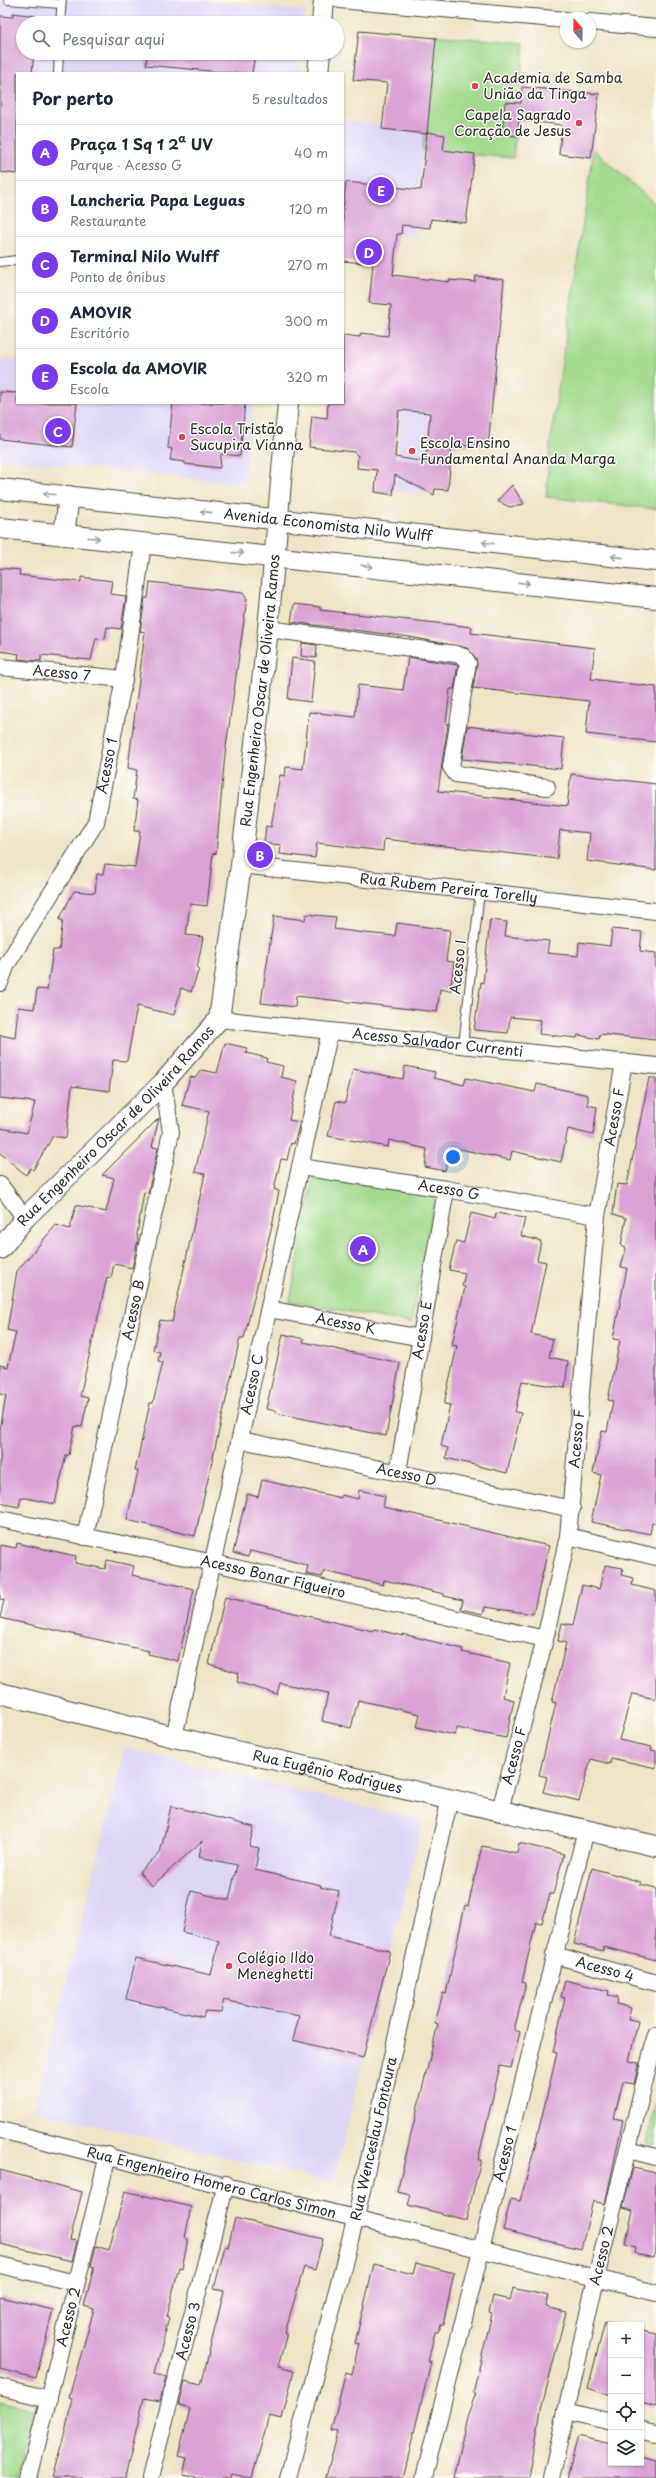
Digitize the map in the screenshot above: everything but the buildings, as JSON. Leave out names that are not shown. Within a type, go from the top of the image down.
[{"type":"street","points":[[323,16],[324,0]]},
{"type":"street","points":[[340,0],[560,19]]},
{"type":"street","points":[[596,23],[656,28]]},
{"type":"street","points":[[318,72],[319,60]]},
{"type":"street","name":"Rua Engenheiro Oscar de Oliveira Ramos","points":[[0,1249],[26,1218],[163,1083],[219,1019],[241,864],[268,629],[288,404]]},
{"type":"street","name":"Avenida Economista Nilo Wulff","points":[[0,489],[656,561]]},
{"type":"street","points":[[64,535],[69,496]]},
{"type":"street","points":[[0,528],[143,544],[275,556],[656,598]]},
{"type":"street","name":"Acesso 1","points":[[0,983],[3,963],[96,822],[124,680],[143,544]]},
{"type":"street","points":[[268,629],[456,654],[464,657],[468,663],[451,767],[456,774],[547,787]]},
{"type":"street","name":"Acesso 7","points":[[0,667],[124,680]]},
{"type":"street","name":"Rua Rubem Pereira Torelly","points":[[241,864],[656,911]]},
{"type":"street","name":"Acesso Salvador Currenti","points":[[219,1019],[656,1066]]},
{"type":"street","name":"Acesso C","points":[[174,1737],[214,1563],[330,1031]]},
{"type":"street","name":"Acesso F","points":[[500,1810],[545,1639],[568,1536],[572,1509],[597,1216],[624,1062]]},
{"type":"street","name":"Acesso B","points":[[85,1537],[171,1132],[163,1083]]},
{"type":"street","name":"Acesso G","points":[[300,1167],[446,1189],[597,1216]]},
{"type":"street","points":[[0,1185],[26,1218]]},
{"type":"street","name":"Acesso E","points":[[398,1472],[446,1189]]},
{"type":"street","name":"Acesso K","points":[[269,1309],[421,1338]]},
{"type":"street","name":"Acesso D","points":[[240,1440],[572,1509]]},
{"type":"street","name":"Acesso Bonar Figueiro","points":[[0,1519],[214,1563],[545,1639]]},
{"type":"street","points":[[568,1536],[656,1556]]},
{"type":"street","name":"Rua Eugênio Rodrigues","points":[[0,1693],[174,1737],[450,1798],[656,1846]]},
{"type":"street","name":"Rua Wenceslau Fontoura","points":[[288,2478],[356,2217],[450,1798]]},
{"type":"street","name":"Acesso 1","points":[[424,2478],[586,1830]]},
{"type":"street","name":"Acesso 4","points":[[554,1955],[656,1983]]},
{"type":"street","name":"Acesso 2","points":[[551,2478],[596,2278],[656,2035]]},
{"type":"street","name":"Rua Engenheiro Homero Carlos Simon","points":[[0,2130],[226,2184],[656,2293]]},
{"type":"street","points":[[628,2150],[656,2157]]},
{"type":"street","name":"Acesso 2","points":[[29,2478],[108,2155]]},
{"type":"street","name":"Acesso 3","points":[[150,2478],[226,2184]]},
{"type":"street","points":[[0,2265],[76,2283]]},
{"type":"street","points":[[0,2387],[49,2399]]},
{"type":"street","points":[[566,2411],[608,2421]]},
{"type":"street","points":[[644,2431],[656,2433]]},
{"type":"lane","points":[[8,0],[62,2],[61,16]]},
{"type":"lane","points":[[58,72],[59,60]]},
{"type":"lane","points":[[0,262],[16,260]]},
{"type":"lane","name":"Acesso I","points":[[463,1045],[480,891]]},
{"type":"shaded area","points":[[0,0],[196,0],[305,11],[305,16],[16,16],[16,60],[300,60],[299,72],[16,72],[0,167]]},
{"type":"shaded area","points":[[344,121],[425,129],[415,236],[344,230]]},
{"type":"shaded area","points":[[0,358],[16,359],[16,404],[253,404],[244,484],[0,459]]},
{"type":"shaded area","name":"Escola Ensino Fundamental Ananda Marga","points":[[402,410],[430,413],[423,494],[395,491]]},
{"type":"shaded area","name":"Colégio Ildo Meneghetti","points":[[125,1748],[423,1821],[333,2183],[34,2110]]},
{"type":"green space","name":"Academia de Samba União da Tinga","points":[[434,35],[524,43],[513,158],[423,150]]},
{"type":"green space","points":[[594,150],[656,205],[656,509],[546,497],[550,444]]},
{"type":"green space","points":[[314,1175],[435,1197],[411,1323],[290,1301]]},
{"type":"green space","points":[[656,2103],[656,2146],[646,2144]]},
{"type":"green space","points":[[0,2401],[35,2410],[17,2478],[0,2478]]},
{"type":"place","name":"Academia de Samba União da Tinga","points":[[475,86]]},
{"type":"place","name":"Capela Sagrado Coração de Jesus","points":[[579,123]]},
{"type":"place","name":"Escola da AMOVIR","points":[[381,190]]},
{"type":"place","name":"AMOVIR","points":[[369,252]]},
{"type":"place","name":"Terminal Nilo Wulff","points":[[58,431]]},
{"type":"place","name":"Escola Tristão Sucupira Vianna","points":[[182,437]]},
{"type":"place","name":"Escola Ensino Fundamental Ananda Marga","points":[[412,451]]},
{"type":"place","name":"Lancheria Papa Leguas","points":[[260,855]]},
{"type":"place","name":"Praça 1 Sq 1 2ª UV","points":[[363,1249]]},
{"type":"place","name":"Colégio Ildo Meneghetti","points":[[229,1966]]}]
